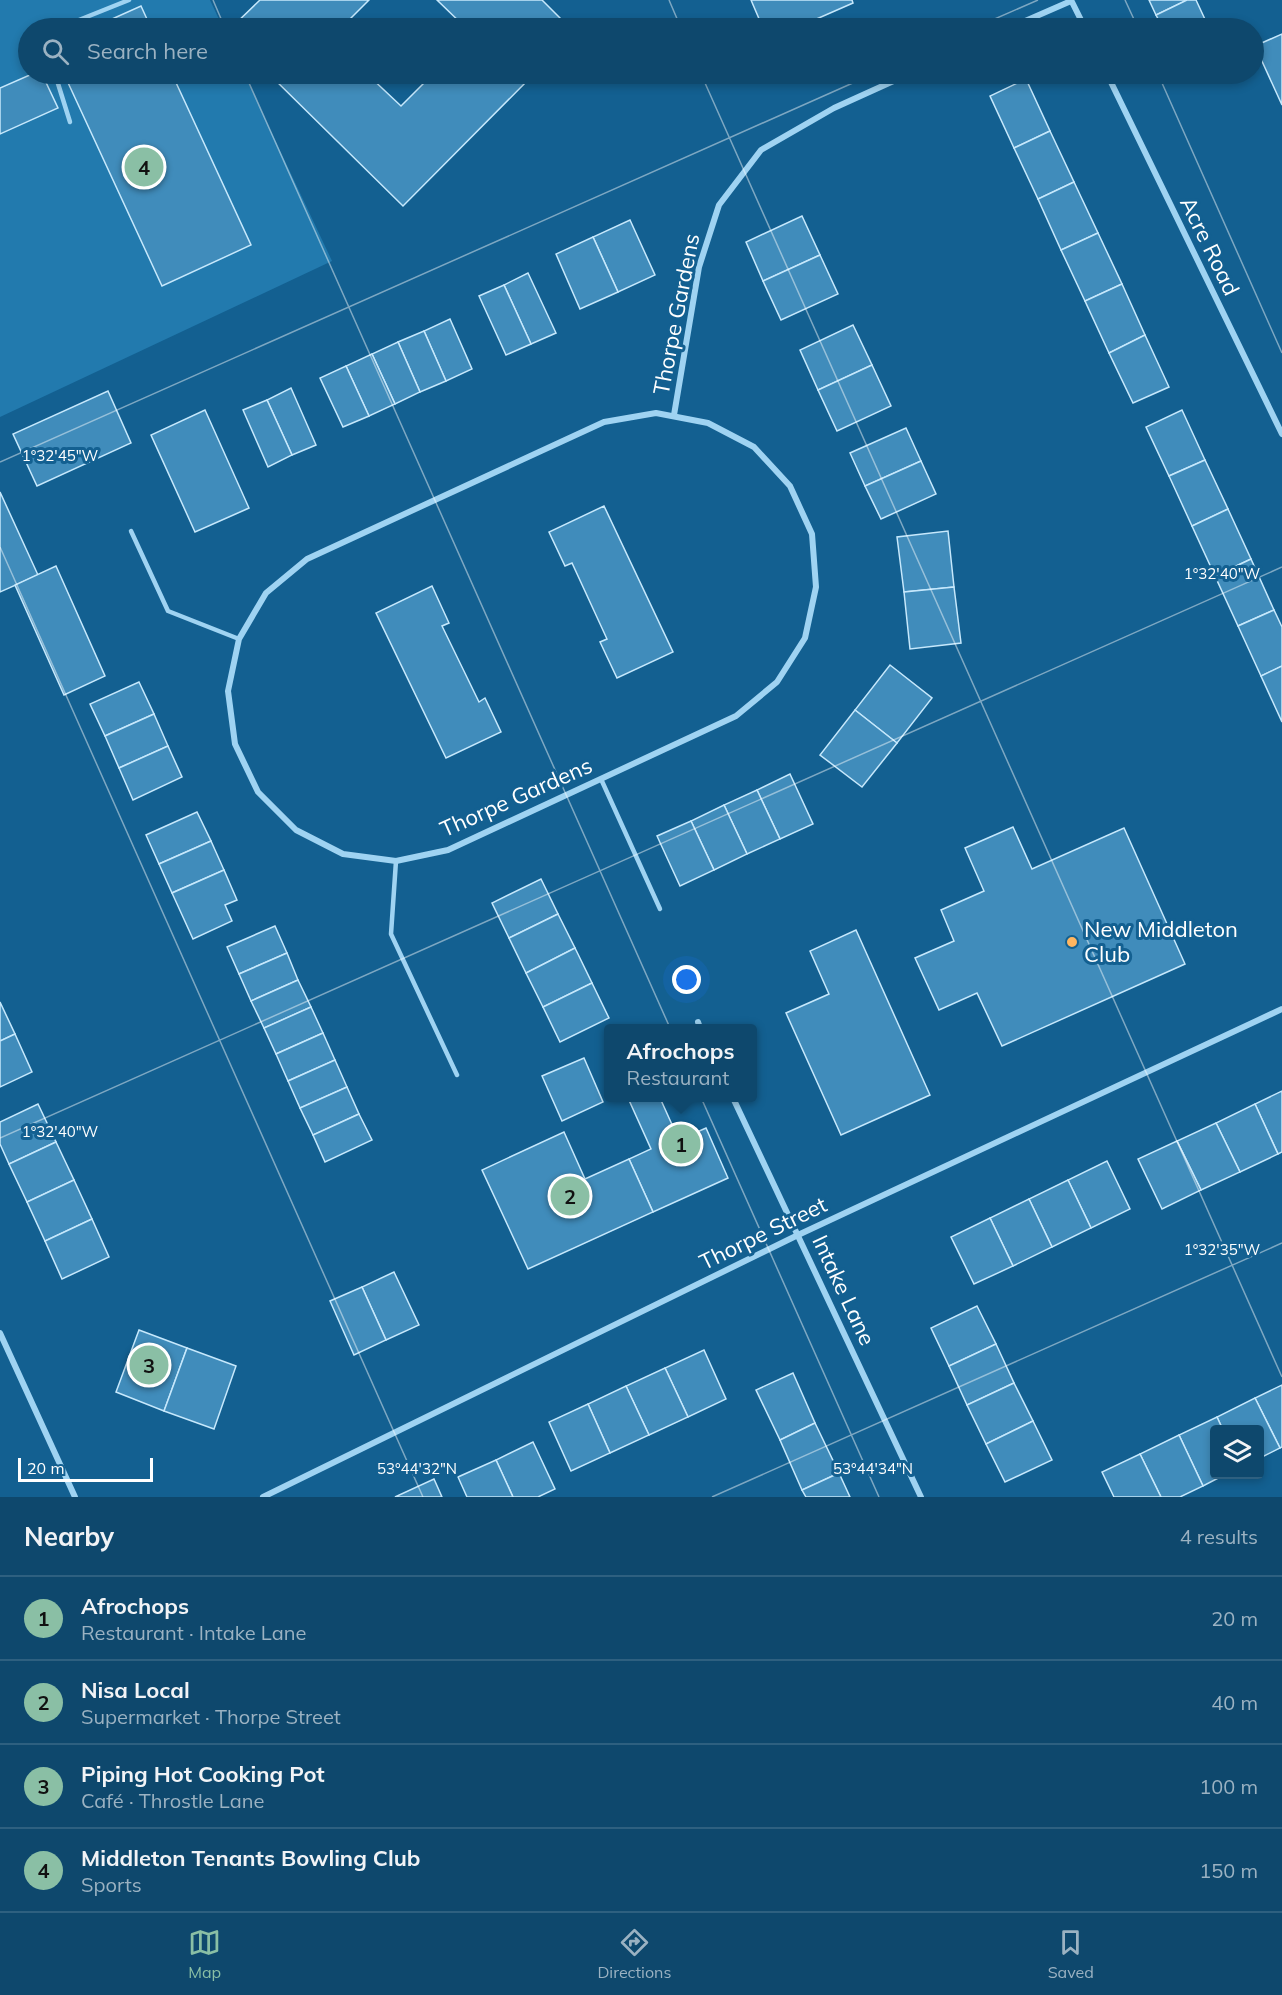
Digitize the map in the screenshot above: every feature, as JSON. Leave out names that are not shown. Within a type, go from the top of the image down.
[{"type":"street","points":[[1031,18],[1071,0],[1080,18]]},
{"type":"street","name":"Thorpe Gardens","points":[[674,415],[699,267],[719,205],[761,150],[834,108],[887,84]]},
{"type":"street","name":"Acre Road","points":[[1112,84],[1282,434]]},
{"type":"street","name":"Thorpe Gardens","points":[[656,413],[674,415],[708,423],[754,447],[790,486],[812,534],[816,587],[805,638],[777,682],[736,716],[448,850],[396,861],[343,854],[296,830],[258,792],[235,744],[228,691],[239,639],[266,594],[307,559],[604,422],[656,413]]},
{"type":"street","name":"Thorpe Street","points":[[263,1497],[798,1236],[1282,1009]]},
{"type":"street","name":"Intake Lane","points":[[735,1102],[921,1497]]},
{"type":"street","points":[[0,1333],[75,1497]]},
{"type":"lane","points":[[84,18],[129,0]]},
{"type":"lane","points":[[58,84],[70,122]]},
{"type":"lane","points":[[131,531],[168,611],[239,639]]},
{"type":"lane","points":[[601,779],[660,909]]},
{"type":"lane","points":[[396,861],[391,934],[457,1076]]},
{"type":"shaded area","points":[[0,0],[210,0],[218,18],[18,18],[18,84],[249,84],[332,261],[0,417]]},
{"type":"building","points":[[260,0],[369,0],[351,18],[241,18]]},
{"type":"building","points":[[437,0],[542,0],[560,18],[456,18]]},
{"type":"building","points":[[751,0],[852,0],[853,3],[819,18],[759,18]]},
{"type":"building","points":[[1149,0],[1187,0],[1156,15]]},
{"type":"building","points":[[1187,0],[1196,0],[1204,18],[1158,18],[1156,15]]},
{"type":"building","points":[[141,6],[146,18],[114,18]]},
{"type":"building","points":[[1282,34],[1282,105],[1264,66],[1264,42]]},
{"type":"building","points":[[18,80],[18,84],[47,84],[58,108],[0,134],[0,88]]},
{"type":"building","points":[[69,84],[177,84],[251,245],[162,286]]},
{"type":"building","points":[[279,84],[378,84],[401,106],[423,84],[524,84],[403,206]]},
{"type":"building","points":[[1015,84],[1028,84],[1050,131],[1014,148],[990,96]]},
{"type":"building","points":[[1050,131],[1074,182],[1038,199],[1014,148]]},
{"type":"building","points":[[1074,182],[1098,233],[1061,250],[1038,199]]},
{"type":"building","points":[[802,216],[820,255],[763,281],[746,242]]},
{"type":"building","points":[[630,220],[655,275],[618,292],[593,237]]},
{"type":"building","points":[[1098,233],[1122,284],[1085,301],[1061,250]]},
{"type":"building","points":[[593,237],[618,292],[580,309],[556,254]]},
{"type":"building","points":[[820,255],[838,294],[781,320],[763,281]]},
{"type":"building","points":[[528,273],[556,333],[531,344],[504,285]]},
{"type":"building","points":[[1122,284],[1145,335],[1109,353],[1085,301]]},
{"type":"building","points":[[504,285],[531,344],[506,355],[479,296]]},
{"type":"building","points":[[450,319],[472,369],[446,381],[424,331]]},
{"type":"building","points":[[853,325],[872,365],[818,390],[800,350]]},
{"type":"building","points":[[424,331],[446,381],[420,392],[398,342]]},
{"type":"building","points":[[1145,335],[1169,387],[1133,403],[1109,353]]},
{"type":"building","points":[[398,342],[420,392],[395,404],[372,354]]},
{"type":"building","points":[[372,354],[395,404],[369,416],[346,366]]},
{"type":"building","points":[[872,365],[891,406],[837,431],[818,390]]},
{"type":"building","points":[[346,366],[369,416],[343,427],[320,378]]},
{"type":"building","points":[[291,388],[316,445],[292,455],[267,400]]},
{"type":"building","points":[[108,391],[131,443],[37,486],[13,434]]},
{"type":"building","points":[[267,400],[292,455],[268,467],[243,410]]},
{"type":"building","points":[[205,410],[249,508],[195,532],[151,435]]},
{"type":"building","points":[[1182,410],[1205,460],[1169,476],[1146,427]]},
{"type":"building","points":[[906,428],[921,461],[865,486],[850,453]]},
{"type":"building","points":[[1205,460],[1228,509],[1192,526],[1169,476]]},
{"type":"building","points":[[921,461],[936,494],[881,519],[865,486]]},
{"type":"building","points":[[0,492],[38,575],[0,592]]},
{"type":"building","points":[[604,506],[673,652],[617,678],[600,642],[607,639],[572,563],[565,566],[549,532]]},
{"type":"building","points":[[1228,509],[1251,559],[1215,576],[1192,526]]},
{"type":"building","points":[[948,531],[954,587],[904,592],[897,537]]},
{"type":"building","points":[[1251,559],[1274,610],[1238,626],[1215,576]]},
{"type":"building","points":[[56,566],[105,676],[64,695],[15,585]]},
{"type":"building","points":[[432,586],[449,623],[442,626],[479,702],[485,698],[501,732],[446,758],[376,613]]},
{"type":"building","points":[[954,587],[961,643],[910,649],[904,592]]},
{"type":"building","points":[[1274,610],[1282,627],[1282,666],[1261,676],[1238,626]]},
{"type":"building","points":[[890,665],[932,698],[897,743],[855,710]]},
{"type":"building","points":[[1282,666],[1282,722],[1261,676]]},
{"type":"building","points":[[139,682],[154,714],[105,736],[90,704]]},
{"type":"building","points":[[855,710],[897,743],[862,787],[820,755]]},
{"type":"building","points":[[154,714],[168,746],[119,768],[105,736]]},
{"type":"building","points":[[168,746],[182,777],[133,800],[119,768]]},
{"type":"building","points":[[790,774],[813,824],[780,839],[757,790]]},
{"type":"building","points":[[757,790],[780,839],[747,854],[724,805]]},
{"type":"building","points":[[724,805],[747,854],[714,870],[691,821]]},
{"type":"building","points":[[197,812],[211,841],[159,864],[146,835]]},
{"type":"building","points":[[691,821],[714,870],[680,886],[657,836]]},
{"type":"building","points":[[1013,827],[1032,869],[1124,828],[1185,964],[1002,1046],[977,993],[939,1010],[915,958],[954,941],[941,910],[984,891],[965,848]]},
{"type":"building","points":[[211,841],[224,870],[172,893],[159,864]]},
{"type":"building","points":[[224,870],[237,900],[225,905],[232,921],[193,939],[172,893]]},
{"type":"building","points":[[541,879],[558,914],[509,938],[492,903]]},
{"type":"building","points":[[558,914],[575,948],[526,973],[509,938]]},
{"type":"building","points":[[275,926],[287,953],[239,974],[227,947]]},
{"type":"building","points":[[856,930],[930,1095],[841,1135],[786,1013],[829,994],[810,951]]},
{"type":"building","points":[[575,948],[592,983],[543,1007],[526,973]]},
{"type":"building","points":[[287,953],[298,980],[251,1001],[239,974]]},
{"type":"building","points":[[298,980],[311,1007],[264,1028],[251,1001]]},
{"type":"building","points":[[592,983],[609,1018],[560,1042],[543,1007]]},
{"type":"building","points":[[0,1002],[15,1034],[0,1041]]},
{"type":"building","points":[[311,1007],[323,1033],[276,1054],[264,1028]]},
{"type":"building","points":[[323,1033],[335,1060],[288,1081],[276,1054]]},
{"type":"building","points":[[15,1034],[32,1072],[0,1087],[0,1041]]},
{"type":"building","points":[[584,1058],[603,1102],[562,1121],[542,1076]]},
{"type":"building","points":[[335,1060],[347,1087],[300,1108],[288,1081]]},
{"type":"building","points":[[347,1087],[359,1114],[313,1135],[300,1108]]},
{"type":"building","points":[[1282,1091],[1282,1152],[1278,1154],[1255,1104]]},
{"type":"building","points":[[630,1102],[662,1102],[679,1140],[706,1128],[728,1178],[653,1212],[629,1159],[651,1149]]},
{"type":"building","points":[[38,1104],[56,1142],[9,1164],[0,1144],[0,1122]]},
{"type":"building","points":[[1255,1104],[1278,1154],[1240,1172],[1216,1123]]},
{"type":"building","points":[[359,1114],[372,1140],[325,1162],[313,1135]]},
{"type":"building","points":[[1216,1123],[1240,1172],[1201,1190],[1177,1141]]},
{"type":"building","points":[[564,1132],[585,1179],[629,1159],[653,1212],[528,1269],[482,1170]]},
{"type":"building","points":[[1177,1141],[1201,1190],[1162,1209],[1138,1159]]},
{"type":"building","points":[[56,1142],[74,1180],[27,1202],[9,1164]]},
{"type":"building","points":[[1107,1161],[1130,1209],[1091,1228],[1068,1180]]},
{"type":"building","points":[[74,1180],[92,1219],[45,1241],[27,1202]]},
{"type":"building","points":[[1068,1180],[1091,1228],[1052,1247],[1029,1199]]},
{"type":"building","points":[[1029,1199],[1052,1247],[1013,1266],[990,1218]]},
{"type":"building","points":[[990,1218],[1013,1266],[974,1284],[951,1237]]},
{"type":"building","points":[[92,1219],[109,1257],[62,1279],[45,1241]]},
{"type":"building","points":[[394,1272],[419,1325],[386,1340],[362,1287]]},
{"type":"building","points":[[362,1287],[386,1340],[354,1355],[330,1301]]},
{"type":"building","points":[[977,1306],[996,1344],[949,1366],[931,1328]]},
{"type":"building","points":[[139,1330],[187,1348],[164,1411],[116,1392]]},
{"type":"building","points":[[996,1344],[1014,1383],[967,1405],[949,1366]]},
{"type":"building","points":[[187,1348],[236,1366],[214,1429],[164,1411]]},
{"type":"building","points":[[704,1350],[726,1399],[688,1417],[665,1368]]},
{"type":"building","points":[[665,1368],[688,1417],[649,1435],[626,1386]]},
{"type":"building","points":[[793,1373],[815,1423],[780,1440],[756,1390]]},
{"type":"building","points":[[1014,1383],[1033,1421],[986,1444],[967,1405]]},
{"type":"building","points":[[1282,1385],[1282,1447],[1280,1448],[1255,1398]]},
{"type":"building","points":[[626,1386],[649,1435],[610,1453],[588,1404]]},
{"type":"building","points":[[1255,1398],[1280,1448],[1264,1456],[1264,1425],[1221,1425],[1217,1417]]},
{"type":"building","points":[[588,1404],[610,1453],[571,1471],[549,1422]]},
{"type":"building","points":[[1217,1417],[1221,1425],[1210,1425],[1210,1479],[1216,1479],[1203,1486],[1179,1435]]},
{"type":"building","points":[[1033,1421],[1052,1460],[1005,1482],[986,1444]]},
{"type":"building","points":[[815,1423],[839,1473],[802,1490],[780,1440]]},
{"type":"building","points":[[1179,1435],[1203,1486],[1180,1497],[1161,1497],[1140,1454]]},
{"type":"building","points":[[533,1442],[555,1489],[538,1497],[513,1497],[496,1460]]},
{"type":"building","points":[[1140,1454],[1161,1497],[1114,1497],[1102,1472]]},
{"type":"building","points":[[496,1460],[513,1497],[467,1497],[458,1477]]},
{"type":"building","points":[[839,1473],[850,1497],[806,1497],[802,1490]]},
{"type":"building","points":[[434,1479],[442,1497],[395,1497]]},
{"type":"place","name":"Middleton Tenants Bowling Club","points":[[144,167]]},
{"type":"place","name":"New Middleton Club","points":[[1072,942]]},
{"type":"place","name":"Afrochops","points":[[681,1144]]},
{"type":"place","name":"Nisa Local","points":[[570,1196]]},
{"type":"place","name":"Piping Hot Cooking Pot","points":[[149,1365]]}]
